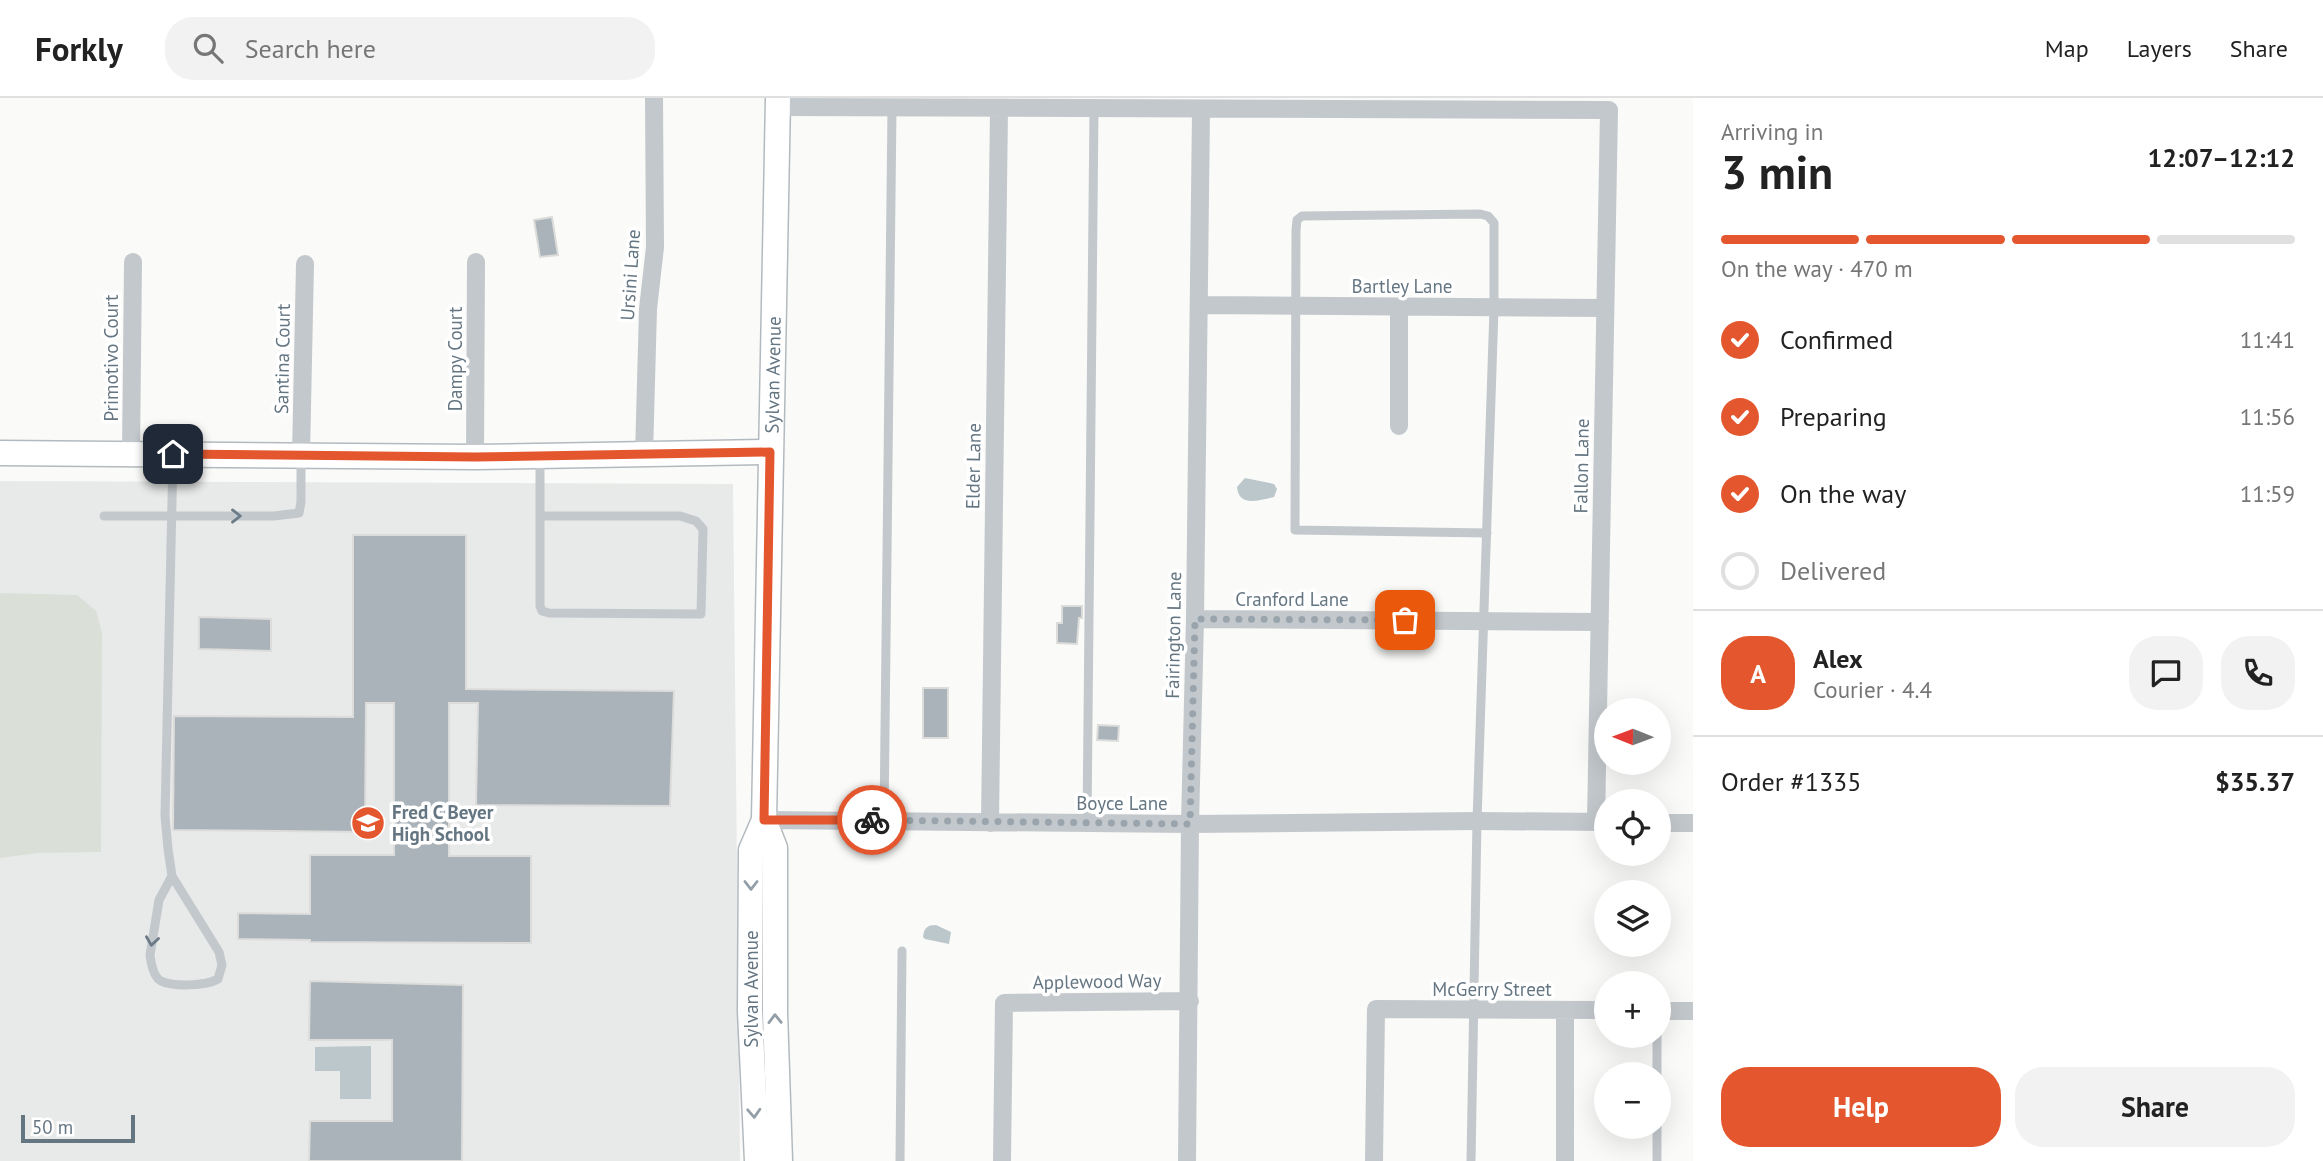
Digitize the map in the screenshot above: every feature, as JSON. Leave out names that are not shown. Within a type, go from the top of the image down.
[{"type":"main road","name":"Sylvan Avenue","points":[[778,103],[764,820],[775,848],[775,1012],[780,1161]]},
{"type":"main road","points":[[0,453],[475,457],[770,452]]},
{"type":"main road","name":"Sylvan Avenue","points":[[757,1161],[751,1011],[751,850],[764,820]]},
{"type":"street","name":"Ursini Lane","points":[[645,455],[648,309],[655,247],[654,98]]},
{"type":"street","points":[[778,103],[892,108],[1202,110],[1396,104]]},
{"type":"street","name":"Fallon Lane","points":[[1396,104],[1609,110],[1600,622],[1601,789]]},
{"type":"street","name":"Elder Lane","points":[[990,823],[999,109]]},
{"type":"street","name":"Fairington Lane","points":[[1187,1161],[1202,110]]},
{"type":"street","name":"Primotivo Court","points":[[131,454],[133,262]]},
{"type":"street","name":"Dampy Court","points":[[475,457],[476,262]]},
{"type":"street","name":"Santina Court","points":[[301,455],[305,264]]},
{"type":"street","name":"Bartley Lane","points":[[1199,305],[1605,309]]},
{"type":"street","points":[[1399,307],[1399,426]]},
{"type":"street","name":"Cranford Lane","points":[[1195,619],[1600,622]]},
{"type":"street","name":"Boyce Lane","points":[[764,820],[1190,824],[1594,822]]},
{"type":"street","points":[[1671,823],[1693,823]]},
{"type":"street","name":"Applewood Way","points":[[1002,1161],[1004,1003],[1190,1002]]},
{"type":"street","name":"McGerry Street","points":[[1374,1161],[1376,1009],[1594,1010]]},
{"type":"street","points":[[1564,1161],[1565,1010]]},
{"type":"street","points":[[1671,1011],[1693,1011]]},
{"type":"lane","points":[[884,820],[892,108]]},
{"type":"lane","points":[[1087,823],[1094,109]]},
{"type":"lane","points":[[1471,1161],[1472,1010],[1477,821],[1487,533],[1494,307],[1494,223],[1488,216],[1480,215],[1302,216],[1297,220],[1296,230],[1295,530],[1487,533]]},
{"type":"lane","points":[[172,876],[159,900],[150,955],[156,976],[162,982],[199,985],[211,983],[218,979],[222,965],[219,952],[172,876],[165,816],[173,454]]},
{"type":"lane","points":[[104,516],[274,516],[299,513],[301,455]]},
{"type":"lane","points":[[540,456],[540,516],[540,606],[542,611],[701,614],[703,530],[696,522],[680,516],[540,516]]},
{"type":"lane","points":[[900,1161],[902,951]]},
{"type":"lane","points":[[1657,1139],[1657,1161]]},
{"type":"shaded area","points":[[1245,478],[1274,484],[1277,489],[1274,497],[1256,501],[1242,498],[1237,487]]},
{"type":"shaded area","name":"Fred C Beyer High School","points":[[0,481],[733,484],[740,1161],[0,1161]]},
{"type":"shaded area","points":[[0,593],[77,595],[96,611],[102,633],[101,852],[37,853],[0,858]]},
{"type":"shaded area","points":[[936,925],[951,932],[949,944],[923,937],[926,928]]},
{"type":"shaded area","points":[[371,1046],[371,1099],[340,1099],[340,1071],[315,1071],[315,1047]]},
{"type":"building","points":[[552,217],[558,255],[540,257],[534,220]]},
{"type":"building","points":[[353,535],[466,535],[466,689],[674,691],[670,806],[476,805],[478,703],[449,703],[449,856],[531,856],[531,943],[238,939],[238,913],[310,914],[310,855],[394,855],[394,703],[366,703],[365,832],[173,830],[174,716],[353,717]]},
{"type":"building","points":[[1062,606],[1082,606],[1077,644],[1057,643],[1057,623],[1062,623]]},
{"type":"building","points":[[199,617],[271,619],[271,651],[199,649]]},
{"type":"building","points":[[923,688],[948,688],[948,738],[923,738]]},
{"type":"building","points":[[1098,725],[1119,726],[1118,741],[1097,740]]},
{"type":"building","points":[[310,981],[463,985],[462,1161],[309,1161],[310,1121],[392,1121],[392,1040],[309,1040]]},
{"type":"way so far","points":[[872,820],[1190,824],[1195,619],[1405,620]]},
{"type":"place","name":"Fred C Beyer High School","points":[[368,823]]},
{"type":"route","points":[[173,454],[475,457],[770,452],[764,820],[872,820]]}]
